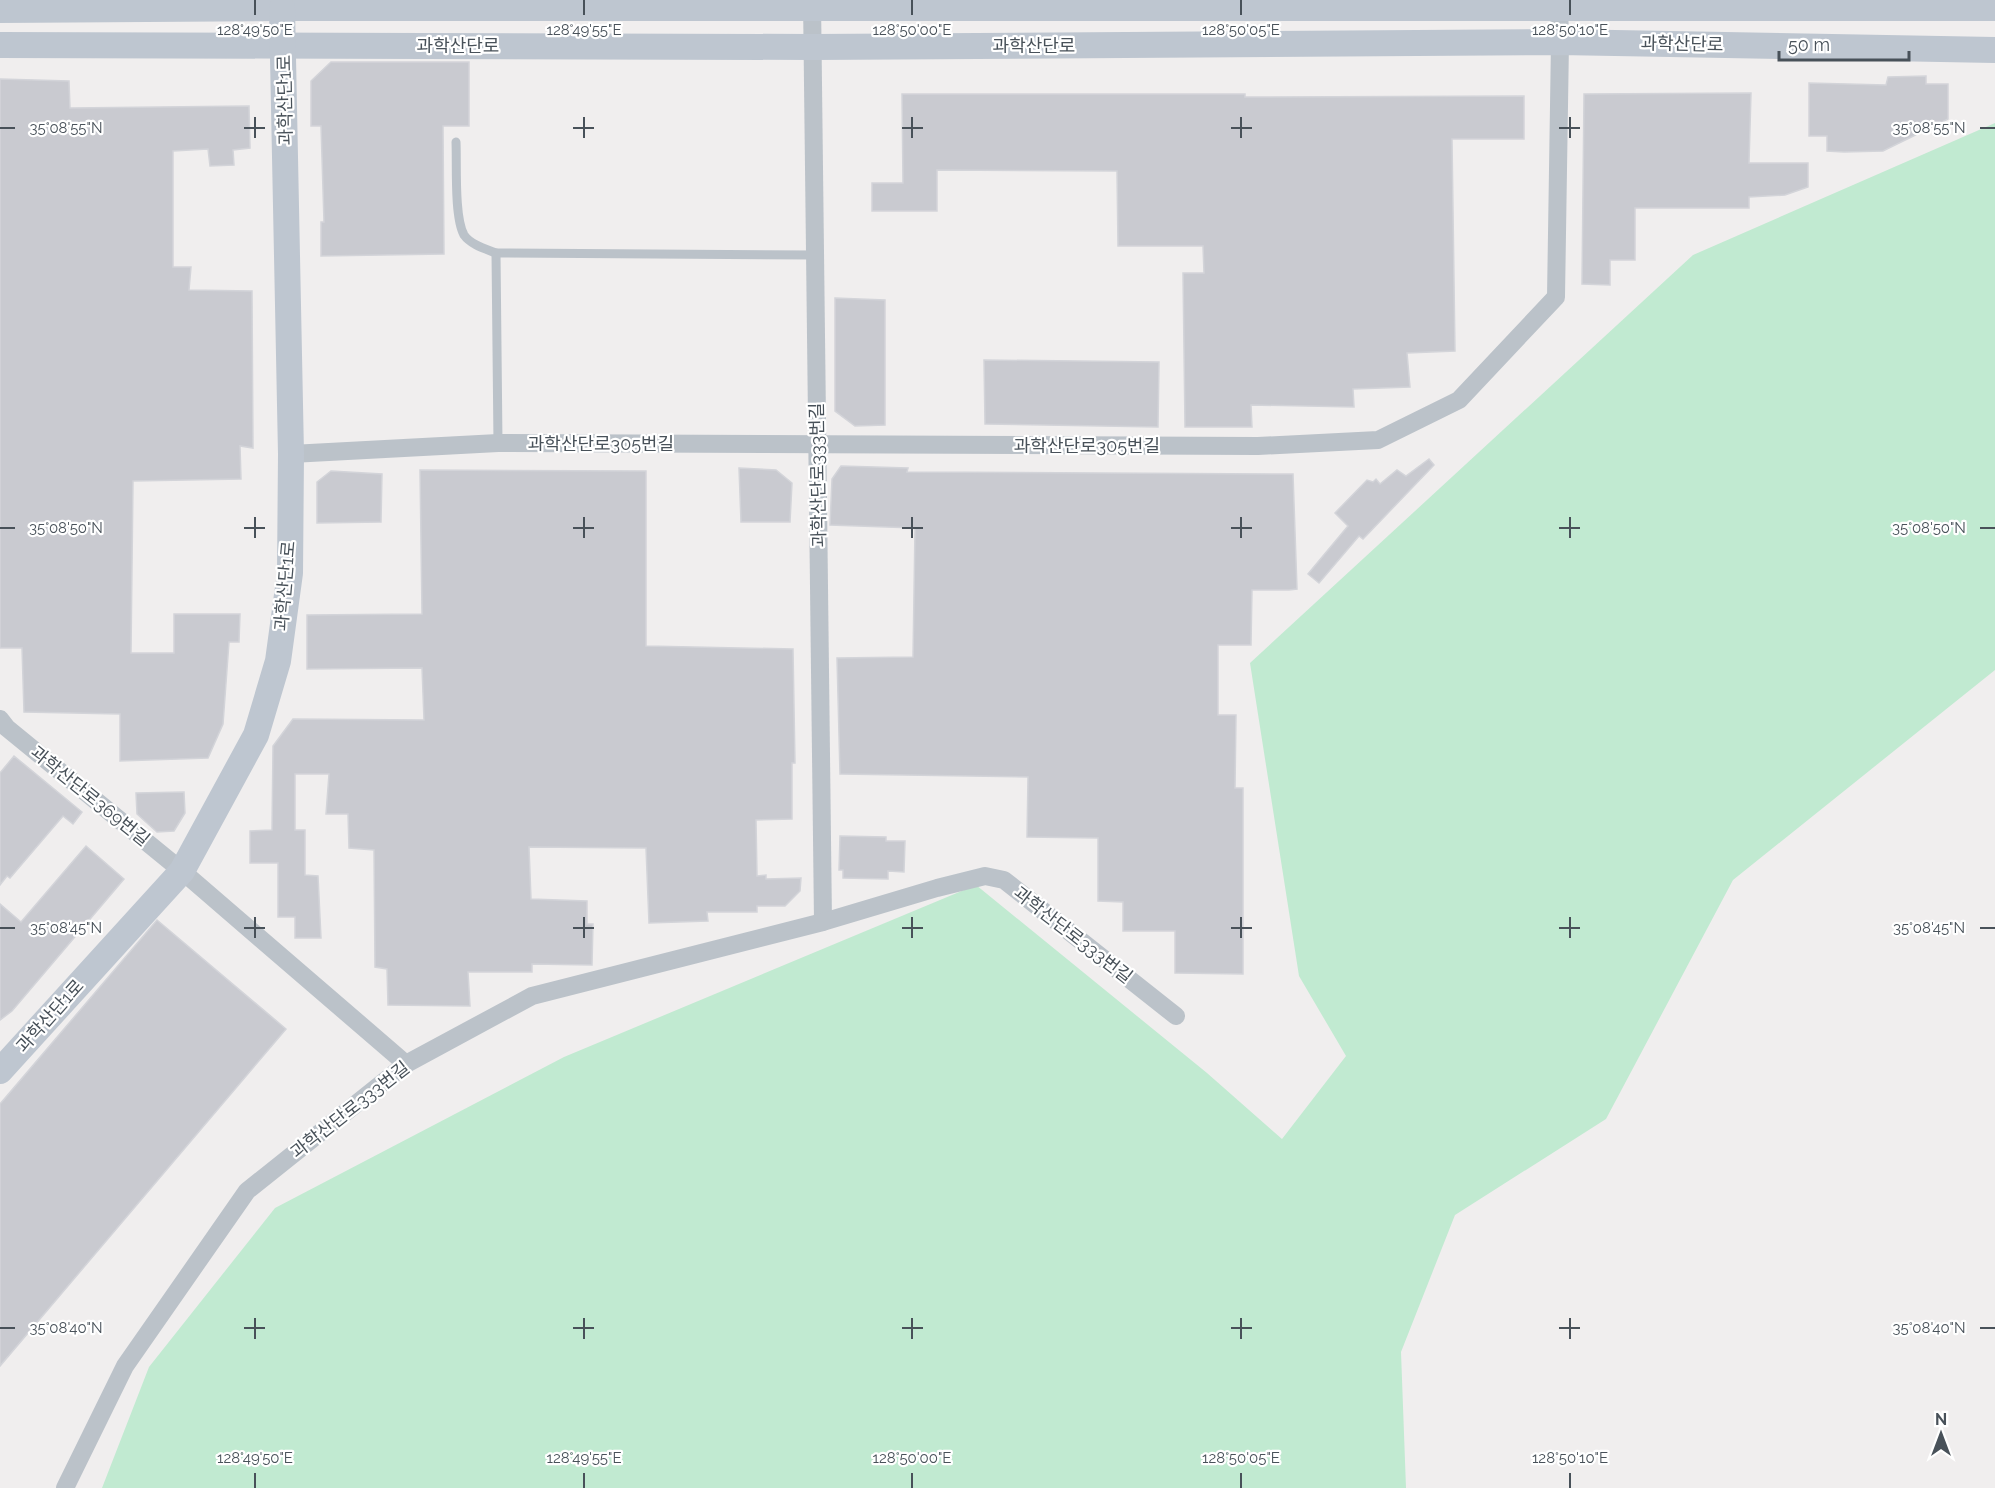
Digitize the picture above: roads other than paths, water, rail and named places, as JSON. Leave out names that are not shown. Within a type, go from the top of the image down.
[{"type":"main road","name":"과학산단로","points":[[0,10],[282,4],[812,21],[1559,18],[1995,8]]},
{"type":"main road","name":"과학산단1로","points":[[0,1071],[182,871],[256,735],[278,661],[290,573],[291,454],[282,4]]},
{"type":"main road","name":"과학산단로","points":[[0,45],[284,46],[812,21],[1559,18],[1995,50]]},
{"type":"street","name":"과학산단로305번길","points":[[291,454],[498,443],[1258,446],[1378,441],[1459,400],[1556,297],[1559,18]]},
{"type":"street","name":"과학산단로333번길","points":[[812,21],[823,922]]},
{"type":"street","name":"과학산단로369번길","points":[[0,719],[182,871],[406,1064]]},
{"type":"street","name":"과학산단로333번길","points":[[65,1488],[125,1366],[248,1191],[406,1064],[532,996],[823,922],[985,876],[1004,880],[1176,1016]]},
{"type":"lane","points":[[456,142],[459,216],[464,234],[472,243],[496,254],[815,255]]},
{"type":"lane","points":[[496,254],[498,443]]}]
